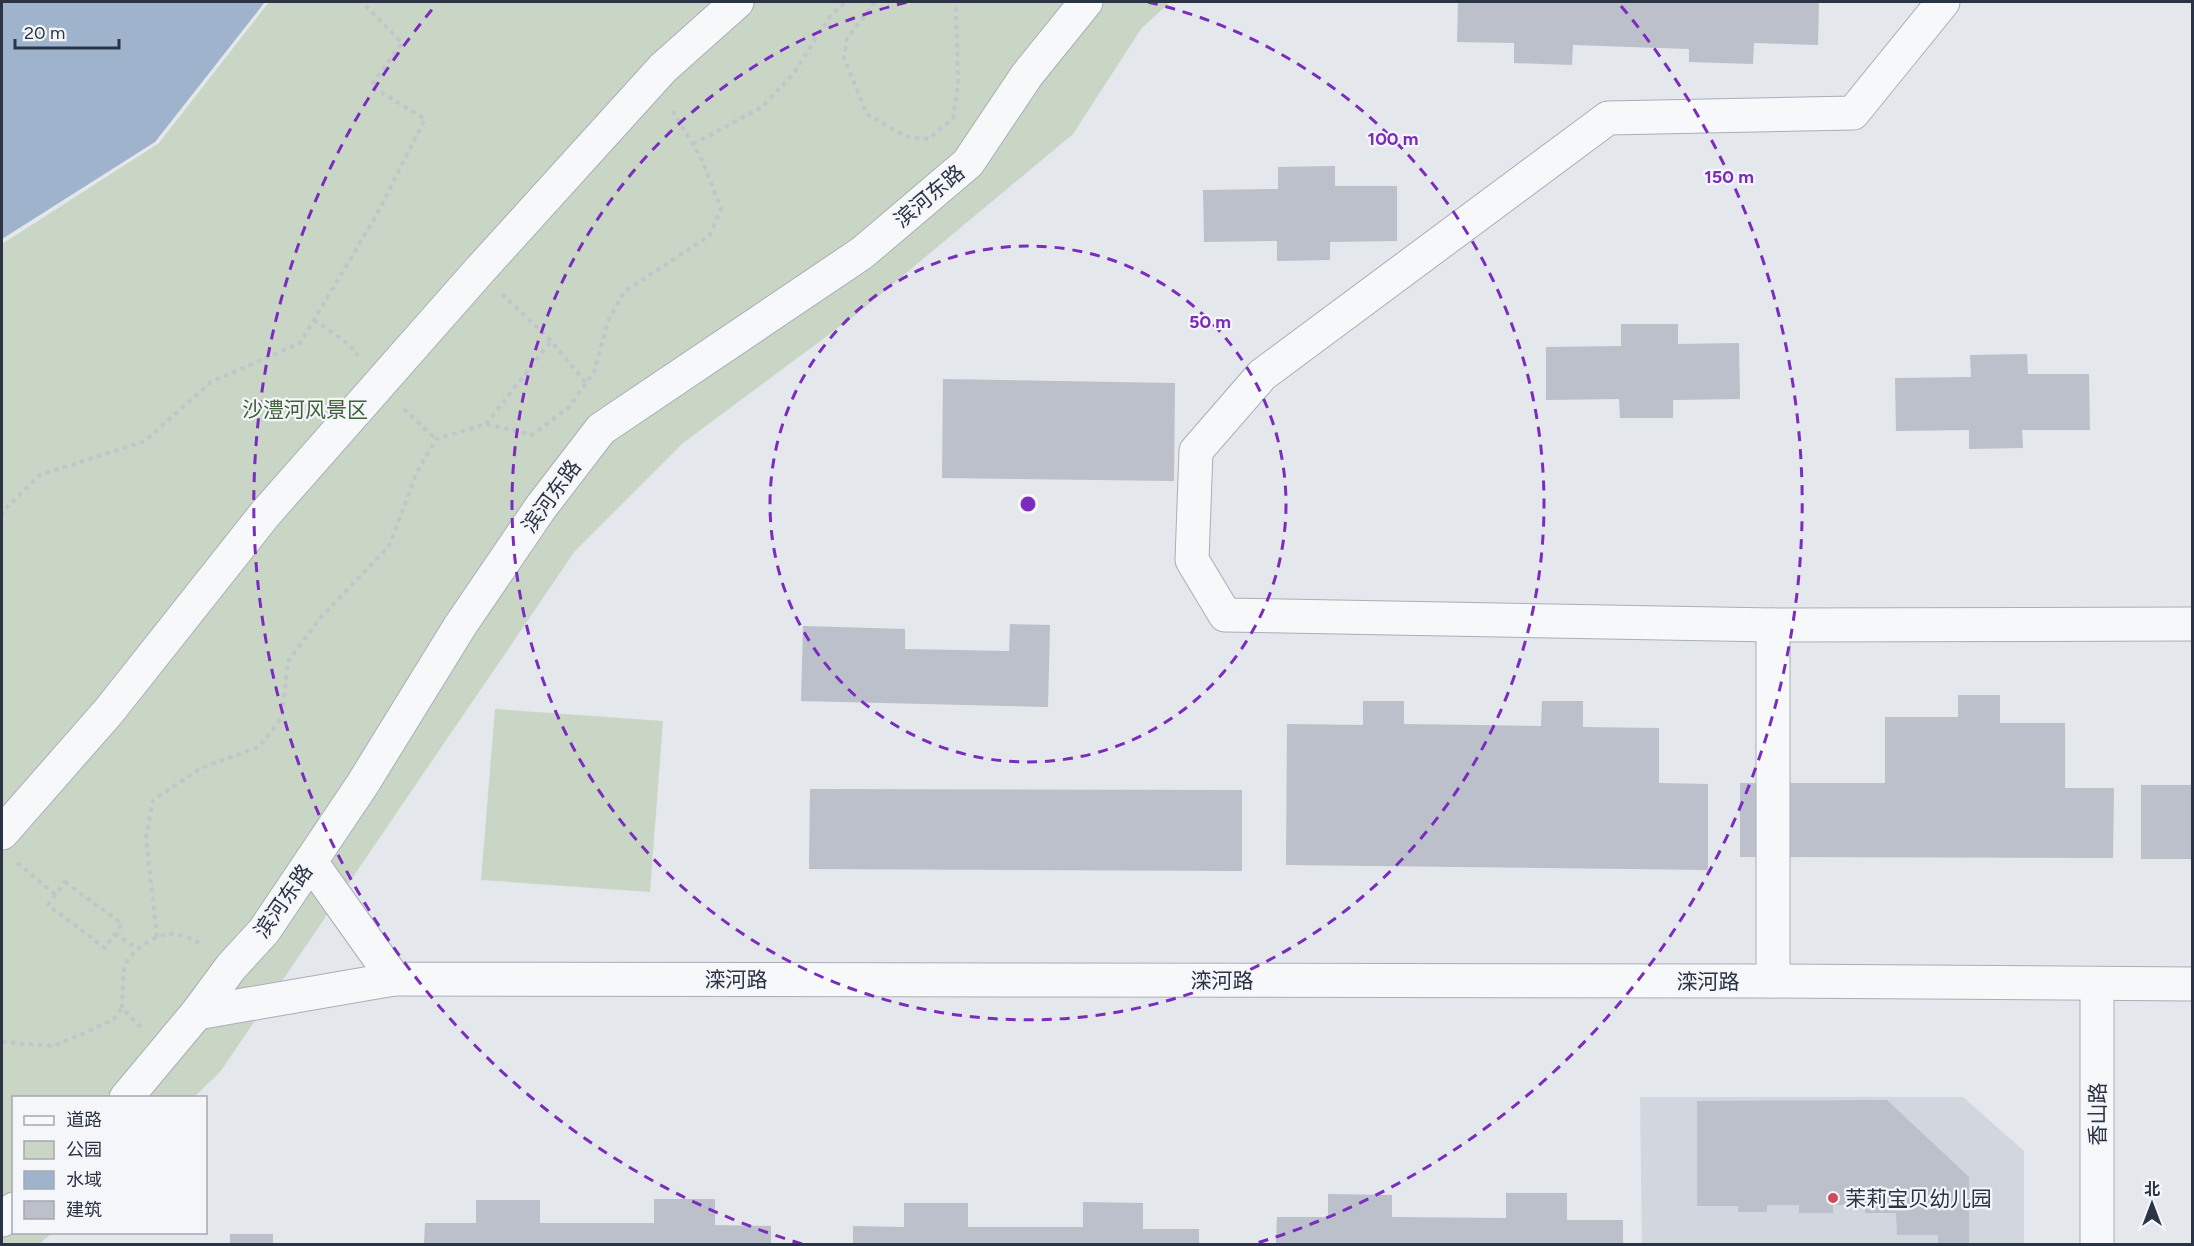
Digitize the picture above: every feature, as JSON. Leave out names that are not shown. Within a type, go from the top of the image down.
[{"type":"street","points":[[6,845],[265,514],[479,271],[663,68],[737,2]]},
{"type":"street","name":"滨河东路","points":[[128,1096],[197,1013],[231,968],[264,931],[362,786],[460,626],[541,507],[601,429],[862,253],[968,163],[1027,75],[1086,2]]},
{"type":"street","points":[[1943,2],[1853,113],[1608,118],[1262,375],[1196,451],[1192,560],[1225,615],[1773,625],[2193,624]]},
{"type":"street","points":[[1773,625],[1773,981]]},
{"type":"street","points":[[311,862],[394,979]]},
{"type":"street","name":"滦河路","points":[[197,1013],[394,979],[1773,981],[2193,984]]},
{"type":"street","name":"香山路","points":[[2097,984],[2097,1245]]},
{"type":"path","points":[[2,516],[2,512],[40,475],[145,441],[211,382],[300,343],[376,216],[425,120],[370,86],[402,43],[362,2]]},
{"type":"path","points":[[693,144],[762,107],[794,73],[830,16],[846,2]]},
{"type":"path","points":[[875,2],[848,39],[844,58],[867,114],[905,136],[929,139],[953,118],[958,84],[956,2]]},
{"type":"path","points":[[158,937],[146,838],[153,800],[201,768],[259,747],[282,717],[288,661],[321,617],[389,546],[417,472],[436,439],[486,424],[532,435],[569,407],[594,372],[608,321],[625,291],[709,236],[721,209],[702,160],[671,107],[651,82]]},
{"type":"path","points":[[479,271],[551,341],[586,383]]},
{"type":"path","points":[[486,424],[551,341]]},
{"type":"path","points":[[6,845],[56,895]]},
{"type":"path","points":[[66,882],[122,924],[105,948],[48,905],[56,895],[66,882]]},
{"type":"path","points":[[115,933],[137,949]]},
{"type":"path","points":[[2,1042],[54,1046],[113,1020],[122,1008],[125,963],[137,949],[158,937],[168,934],[195,939],[231,968]]},
{"type":"path","points":[[122,1008],[165,1051]]},
{"type":"shaded area","name":"茉莉宝贝幼儿园","points":[[1640,1097],[1963,1097],[2024,1151],[2024,1244],[1642,1244]]},
{"type":"green space","name":"沙澧河风景区","points":[[269,2],[1170,2],[1141,29],[1073,134],[858,313],[683,443],[575,551],[220,1072],[195,1096],[12,1096],[12,1234],[51,1234],[39,1244],[2,1244],[2,244],[159,143]]},
{"type":"green space","points":[[495,709],[663,721],[650,892],[481,880]]},
{"type":"water","points":[[2,2],[265,2],[155,142],[2,239]]},
{"type":"building","points":[[1458,2],[1819,2],[1818,45],[1754,43],[1753,64],[1689,62],[1689,49],[1573,45],[1572,65],[1514,63],[1514,43],[1457,42]]},
{"type":"building","points":[[1335,166],[1335,186],[1397,186],[1397,241],[1330,242],[1330,260],[1277,261],[1277,241],[1204,242],[1203,190],[1278,189],[1278,167]]},
{"type":"building","points":[[1621,324],[1678,324],[1678,344],[1739,343],[1740,399],[1673,400],[1673,418],[1620,418],[1619,399],[1546,400],[1546,347],[1621,346]]},
{"type":"building","points":[[2027,354],[2028,374],[2089,374],[2090,430],[2022,430],[2023,448],[1969,449],[1969,430],[1896,431],[1895,378],[1971,377],[1970,355]]},
{"type":"building","points":[[943,379],[1175,383],[1174,481],[942,478]]},
{"type":"building","points":[[1010,624],[1050,625],[1048,707],[801,701],[803,626],[905,629],[905,649],[1009,651]]},
{"type":"building","points":[[1958,695],[2000,695],[2000,723],[2065,723],[2065,788],[2114,788],[2113,858],[1740,857],[1740,783],[1885,783],[1885,717],[1958,717]]},
{"type":"building","points":[[1363,701],[1404,701],[1404,724],[1541,726],[1542,701],[1583,701],[1583,727],[1659,728],[1659,783],[1708,784],[1708,870],[1286,865],[1287,724],[1363,725]]},
{"type":"building","points":[[2141,785],[2192,785],[2192,859],[2141,859]]},
{"type":"building","points":[[810,789],[1242,790],[1242,871],[809,869]]},
{"type":"building","points":[[1887,1100],[1969,1177],[1969,1243],[1938,1243],[1938,1235],[1897,1235],[1896,1213],[1865,1213],[1865,1205],[1833,1205],[1833,1213],[1799,1213],[1799,1205],[1767,1205],[1767,1212],[1738,1212],[1738,1206],[1697,1206],[1697,1101]]},
{"type":"building","points":[[1506,1193],[1567,1193],[1567,1220],[1623,1220],[1623,1244],[1276,1244],[1277,1217],[1328,1217],[1328,1194],[1392,1195],[1392,1217],[1506,1218]]},
{"type":"building","points":[[654,1199],[715,1199],[715,1225],[771,1226],[771,1244],[424,1244],[425,1223],[476,1223],[476,1200],[540,1200],[540,1223],[654,1223]]},
{"type":"building","points":[[1083,1202],[1143,1203],[1143,1229],[1199,1229],[1199,1244],[853,1244],[853,1226],[904,1227],[904,1203],[968,1203],[968,1227],[1083,1227]]},
{"type":"building","points":[[230,1234],[273,1234],[273,1244],[230,1244]]},
{"type":"place","name":"茉莉宝贝幼儿园","points":[[1833,1198]]}]
